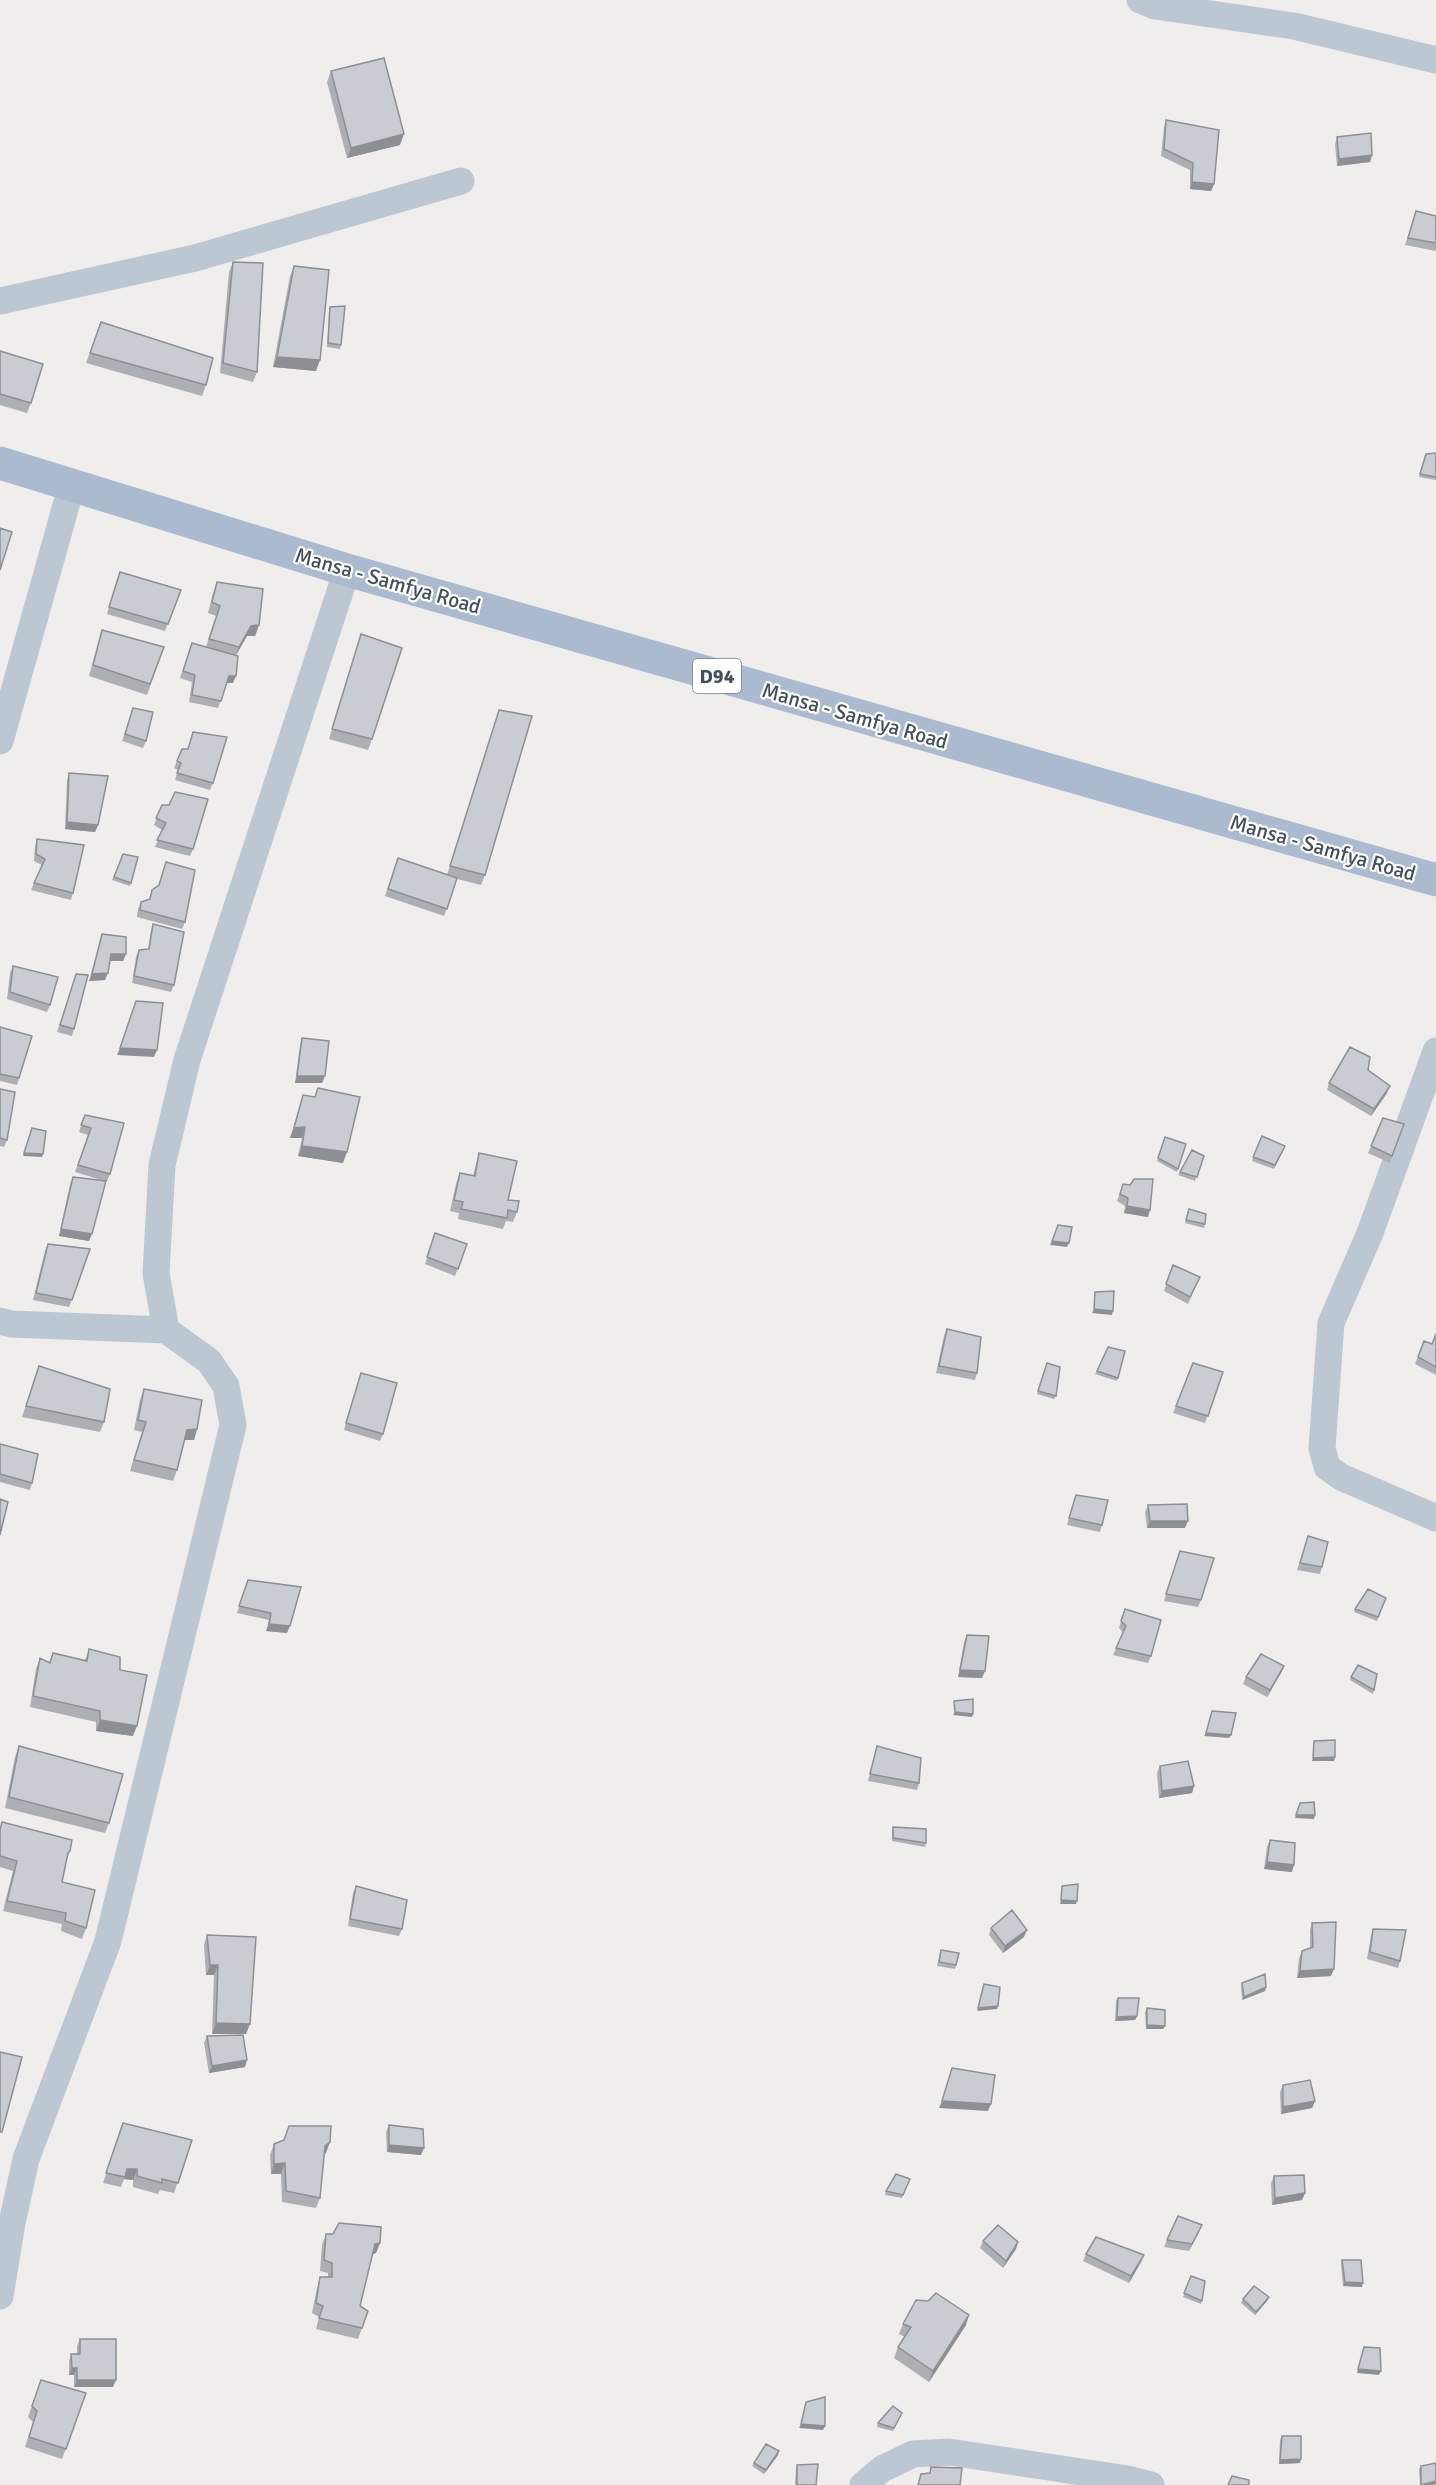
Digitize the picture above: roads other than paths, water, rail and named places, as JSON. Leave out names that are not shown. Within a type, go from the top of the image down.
[{"type":"main road","name":"Mansa - Samfya Road","points":[[0,463],[347,570],[1436,880]]},
{"type":"street","points":[[1140,0],[1155,6],[1293,26],[1436,60]]},
{"type":"street","points":[[0,301],[195,258],[461,181]]},
{"type":"street","points":[[0,741],[72,484]]},
{"type":"street","points":[[166,1330],[156,1273],[164,1155],[187,1060],[347,570]]},
{"type":"street","points":[[1436,1051],[1370,1233],[1331,1323],[1322,1448],[1327,1467],[1341,1477],[1436,1518]]},
{"type":"street","points":[[0,1321],[11,1324],[166,1330],[209,1361],[226,1386],[233,1425],[108,1941],[26,2159],[6,2221],[0,2296]]},
{"type":"street","points":[[863,2485],[882,2469],[913,2454],[949,2452],[1116,2477],[1151,2485]]}]
